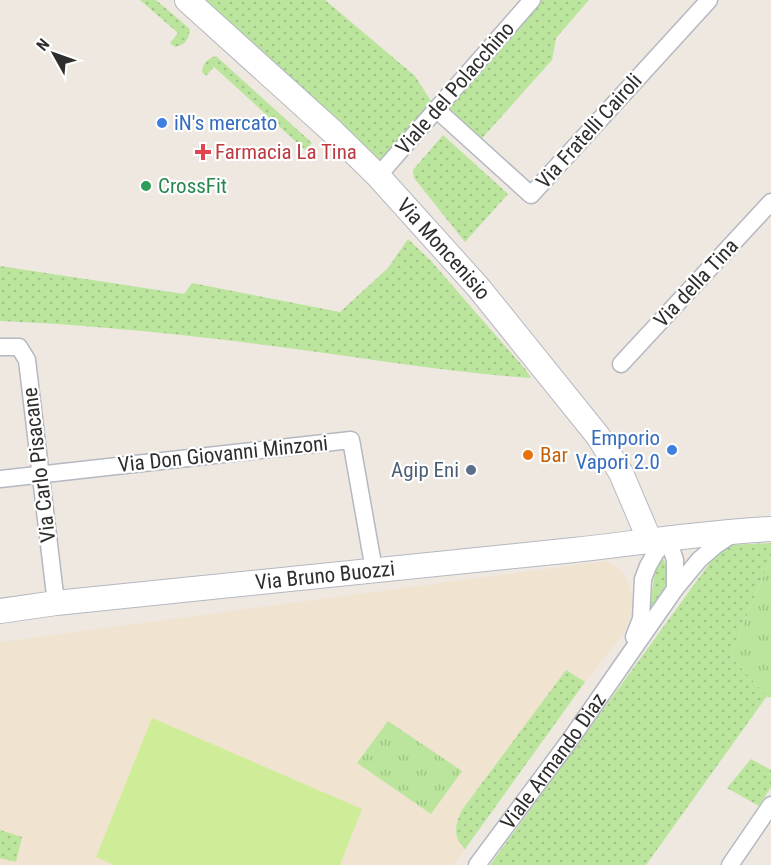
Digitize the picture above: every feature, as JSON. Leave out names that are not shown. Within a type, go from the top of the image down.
[{"type":"main road","name":"Via Moncenisio","points":[[187,0],[333,132],[378,176],[478,287],[598,436],[659,540]]},
{"type":"main road","points":[[659,540],[771,529]]},
{"type":"main road","name":"Via Bruno Buozzi","points":[[0,611],[56,603],[659,540]]},
{"type":"street","name":"Viale del Polacchino","points":[[378,176],[532,0]]},
{"type":"street","name":"Via Fratelli Cairoli","points":[[436,109],[531,195],[709,0]]},
{"type":"street","name":"Via della Tina","points":[[621,364],[771,202]]},
{"type":"street","name":"Via Carlo Pisacane","points":[[0,347],[20,346],[27,360],[56,603]]},
{"type":"street","name":"Via Don Giovanni Minzoni","points":[[0,479],[351,440],[374,570]]},
{"type":"street","points":[[628,655],[675,589],[699,560],[737,531]]},
{"type":"street","points":[[643,579],[659,540]]},
{"type":"street","points":[[659,540],[675,560],[675,589]]},
{"type":"street","points":[[623,544],[634,554],[641,567],[643,579],[641,618],[628,655]]},
{"type":"street","name":"Viale Armando Diaz","points":[[477,865],[570,740],[628,655]]},
{"type":"street","points":[[730,865],[771,805]]},
{"type":"shaded area","points":[[606,561],[622,571],[628,582],[632,597],[631,613],[626,630],[585,682],[566,670],[459,843],[465,849],[453,865],[0,865],[0,642]]},
{"type":"green space","points":[[140,0],[156,0],[190,29],[186,41],[175,47],[170,43],[178,33]]},
{"type":"green space","points":[[187,0],[325,0],[415,76],[436,109],[378,176]]},
{"type":"green space","points":[[532,0],[589,0],[556,38],[552,60],[476,145],[436,109]]},
{"type":"green space","points":[[216,56],[312,143],[305,150],[214,67],[206,76],[202,72],[204,64]]},
{"type":"green space","points":[[443,135],[508,194],[465,242],[414,178],[413,170]]},
{"type":"green space","points":[[408,239],[431,261],[531,378],[434,368],[171,334],[0,321],[0,266],[184,294],[192,283],[340,312],[388,268]]},
{"type":"green space","points":[[771,543],[771,558],[730,656],[767,696],[646,865],[490,865],[712,560],[728,545]]},
{"type":"green space","points":[[771,558],[771,698],[730,656]]},
{"type":"green space","points":[[660,559],[663,559],[666,566],[667,580],[651,614],[654,579]]},
{"type":"green space","points":[[566,670],[585,682],[465,849],[456,835],[462,810]]},
{"type":"green space","points":[[152,718],[362,809],[340,865],[114,865],[96,857]]},
{"type":"green space","points":[[388,721],[462,771],[431,814],[357,763]]},
{"type":"green space","points":[[751,759],[771,770],[771,787],[759,806],[727,788]]},
{"type":"green space","points":[[0,830],[22,837],[16,862],[0,858]]},
{"type":"place","name":"iN's mercato","points":[[162,123]]},
{"type":"place","name":"Farmacia La Tina","points":[[203,152]]},
{"type":"place","name":"CrossFit","points":[[146,186]]},
{"type":"place","name":"Emporio Vapori 2.0","points":[[672,450]]},
{"type":"place","name":"Bar","points":[[528,455]]},
{"type":"place","name":"Agip Eni","points":[[471,470]]}]
